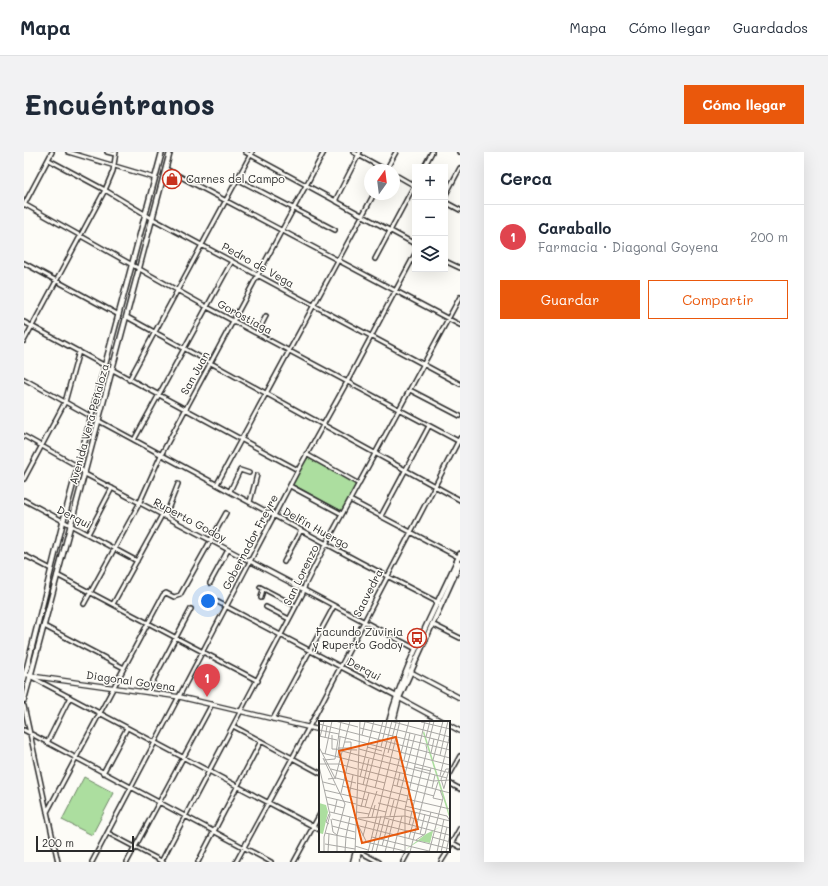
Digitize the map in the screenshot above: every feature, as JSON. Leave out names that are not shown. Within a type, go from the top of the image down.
[{"type":"main road","name":"Avenida Vera Peñaloza","points":[[24,679],[63,522],[162,152]]},
{"type":"main road","name":"Avenida Vera Peñaloza","points":[[24,700],[170,152]]},
{"type":"main road","points":[[408,671],[432,624],[439,603],[460,556]]},
{"type":"main road","points":[[389,721],[416,649],[460,563]]},
{"type":"main road","points":[[392,721],[397,697]]},
{"type":"main road","points":[[353,862],[358,852]]},
{"type":"main road","points":[[357,862],[358,852]]},
{"type":"street","points":[[24,205],[52,152]]},
{"type":"street","points":[[68,152],[155,178]]},
{"type":"street","points":[[24,342],[80,234],[105,190],[116,153],[107,152]]},
{"type":"street","points":[[245,152],[412,242]]},
{"type":"street","name":"San Juan","points":[[84,604],[139,504],[161,455],[185,409],[211,364],[324,152]]},
{"type":"street","points":[[353,152],[376,164]]},
{"type":"street","points":[[389,164],[396,152]]},
{"type":"street","points":[[426,164],[432,152]]},
{"type":"street","points":[[129,380],[251,154]]},
{"type":"street","points":[[335,201],[359,154]]},
{"type":"street","name":"Pedro de Vega","points":[[49,160],[105,190],[153,219],[460,384]]},
{"type":"street","points":[[448,190],[460,168]]},
{"type":"street","points":[[166,169],[395,292],[460,325]]},
{"type":"street","points":[[400,177],[412,183]]},
{"type":"street","points":[[237,179],[335,230]]},
{"type":"street","points":[[375,259],[412,190]]},
{"type":"street","points":[[217,484],[339,262],[371,200]]},
{"type":"street","points":[[448,204],[460,210]]},
{"type":"street","name":"Gorostiaga","points":[[24,205],[80,234],[207,307],[429,426],[459,440]]},
{"type":"street","name":"Gobernador Freyre","points":[[92,862],[275,516],[306,454],[372,337],[412,260]]},
{"type":"street","points":[[134,440],[232,262]]},
{"type":"street","points":[[448,262],[460,268]]},
{"type":"street","points":[[24,263],[119,315]]},
{"type":"street","name":"San Lorenzo","points":[[162,862],[208,770],[234,726],[290,619],[326,544],[460,297]]},
{"type":"street","points":[[257,333],[266,316]]},
{"type":"street","points":[[127,317],[460,500]]},
{"type":"street","points":[[24,322],[298,470]]},
{"type":"street","points":[[24,479],[65,402],[79,351]]},
{"type":"street","points":[[24,379],[92,417]]},
{"type":"street","points":[[410,390],[460,416]]},
{"type":"street","name":"Delfín Huergo","points":[[99,421],[326,544],[439,603]]},
{"type":"street","points":[[381,516],[429,426]]},
{"type":"street","name":"Ruperto Godoy","points":[[24,436],[79,466],[85,474],[139,504],[416,649]]},
{"type":"street","name":"Saavedra","points":[[236,862],[267,802],[309,727],[410,531],[459,440]]},
{"type":"street","points":[[306,454],[359,484]]},
{"type":"street","points":[[230,491],[240,470],[249,472]]},
{"type":"street","points":[[250,502],[257,475]]},
{"type":"street","points":[[165,517],[178,484]]},
{"type":"street","points":[[290,486],[342,514]]},
{"type":"street","points":[[88,534],[112,488]]},
{"type":"street","name":"Derqui","points":[[24,500],[137,561]]},
{"type":"street","points":[[350,500],[460,556]]},
{"type":"street","points":[[47,812],[147,622],[164,594],[174,597],[180,594],[211,542],[226,513]]},
{"type":"street","points":[[113,604],[162,515]]},
{"type":"street","points":[[284,562],[301,530]]},
{"type":"street","points":[[210,583],[228,550]]},
{"type":"street","points":[[24,555],[51,569]]},
{"type":"street","points":[[57,574],[258,681]]},
{"type":"street","points":[[261,598],[262,588],[296,606]]},
{"type":"street","name":"Derqui","points":[[212,599],[441,721]]},
{"type":"street","points":[[273,719],[334,606]]},
{"type":"street","points":[[266,607],[290,619]]},
{"type":"street","points":[[147,692],[191,609]]},
{"type":"street","points":[[432,624],[460,638]]},
{"type":"street","points":[[44,626],[124,668]]},
{"type":"street","points":[[408,671],[460,697]]},
{"type":"street","points":[[25,673],[319,830]]},
{"type":"street","name":"Diagonal Goyena","points":[[31,676],[180,697],[319,730]]},
{"type":"street","points":[[47,743],[70,697]]},
{"type":"street","points":[[127,862],[182,757],[212,704]]},
{"type":"street","points":[[24,706],[58,862]]},
{"type":"street","points":[[234,726],[319,772]]},
{"type":"street","points":[[450,726],[460,731]]},
{"type":"street","points":[[103,773],[127,728]]},
{"type":"street","points":[[24,730],[272,862]]},
{"type":"street","points":[[198,862],[261,741]]},
{"type":"street","points":[[450,774],[460,756]]},
{"type":"street","points":[[450,784],[460,789]]},
{"type":"street","points":[[294,862],[319,816]]},
{"type":"street","points":[[460,828],[451,842],[460,847]]},
{"type":"street","points":[[108,834],[162,862]]},
{"type":"street","points":[[360,852],[378,862]]},
{"type":"street","points":[[403,862],[408,852]]},
{"type":"street","points":[[441,862],[447,852]]},
{"type":"green space","points":[[306,457],[356,484],[342,511],[292,484]]},
{"type":"green space","points":[[84,777],[114,793],[92,835],[62,820]]},
{"type":"place","name":"Carnes del Campo","points":[[172,179]]},
{"type":"place","name":"Facundo Zuviria y Ruperto Godoy","points":[[417,638]]},
{"type":"place","name":"Caraballo","points":[[207,697]]}]
